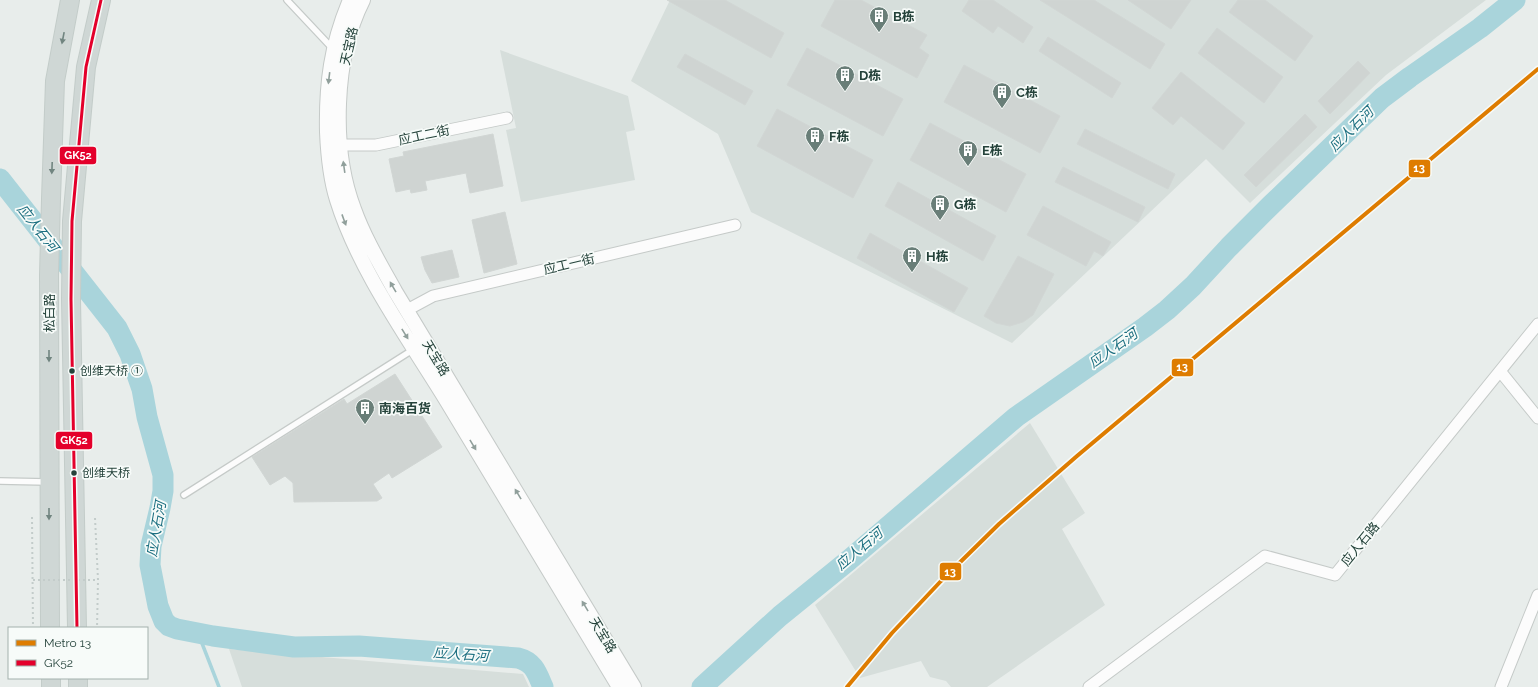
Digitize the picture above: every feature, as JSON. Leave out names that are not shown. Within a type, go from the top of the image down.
[{"type":"main road","name":"松白路","points":[[50,627],[49,275],[51,199],[55,81],[70,0]]},
{"type":"main road","name":"松白路","points":[[77,627],[71,299],[72,221],[86,67],[101,0]]},
{"type":"street","name":"天宝路","points":[[350,0],[341,21],[333,49],[328,78],[327,113],[328,160],[337,199],[351,239],[374,283],[619,687]]},
{"type":"street","name":"天宝路","points":[[363,0],[349,37],[343,67],[340,94],[339,122],[341,145],[345,178],[353,208],[376,257],[407,310],[634,687]]},
{"type":"street","name":"应工二街","points":[[341,145],[376,145],[507,118]]},
{"type":"street","name":"应工一街","points":[[407,310],[433,296],[735,225]]},
{"type":"street","name":"应人石路","points":[[1089,687],[1265,556],[1335,575],[1538,324]]},
{"type":"street","points":[[1500,371],[1538,418]]},
{"type":"street","points":[[1501,687],[1538,595]]},
{"type":"lane","points":[[287,0],[333,49]]},
{"type":"lane","points":[[184,495],[414,348]]},
{"type":"lane","points":[[0,481],[49,482]]},
{"type":"path","points":[[32,517],[33,627]]},
{"type":"path","points":[[96,518],[98,580],[97,627]]},
{"type":"path","points":[[33,580],[98,580]]},
{"type":"shaded area","points":[[670,0],[1486,0],[1386,75],[1250,203],[1206,159],[1012,343],[751,212],[718,134],[631,81]]},
{"type":"shaded area","points":[[500,50],[628,96],[635,130],[626,132],[635,180],[521,202],[506,130],[516,128]]},
{"type":"shaded area","points":[[1030,423],[1085,513],[1062,529],[1105,605],[987,687],[951,687],[946,681],[930,677],[921,661],[860,678],[815,605]]},
{"type":"shaded area","points":[[229,649],[523,674],[529,687],[242,687]]},
{"type":"building","points":[[667,0],[725,0],[784,33],[771,58]]},
{"type":"building","name":"B栋","points":[[835,0],[861,0],[927,35],[919,48],[929,55],[917,78],[821,26]]},
{"type":"building","points":[[969,0],[993,0],[1033,27],[1023,43],[998,26],[993,33],[962,11]]},
{"type":"building","points":[[1040,0],[1094,0],[1165,44],[1150,69]]},
{"type":"building","points":[[1128,0],[1191,0],[1171,29]]},
{"type":"building","points":[[1238,0],[1265,0],[1313,36],[1295,61],[1229,12]]},
{"type":"building","points":[[1217,28],[1283,77],[1264,103],[1198,53]]},
{"type":"building","points":[[1048,37],[1121,83],[1112,98],[1039,51]]},
{"type":"building","name":"D栋","points":[[807,48],[903,99],[883,136],[787,85]]},
{"type":"building","points":[[685,54],[753,91],[745,105],[677,67]]},
{"type":"building","points":[[1358,61],[1370,73],[1330,114],[1318,101]]},
{"type":"building","name":"C栋","points":[[964,65],[1060,116],[1040,153],[944,102]]},
{"type":"building","points":[[1181,72],[1245,123],[1223,150],[1181,116],[1173,125],[1152,108]]},
{"type":"building","name":"F栋","points":[[777,109],[873,160],[853,198],[757,146]]},
{"type":"building","points":[[1305,114],[1317,127],[1256,187],[1244,175]]},
{"type":"building","name":"E栋","points":[[930,123],[1026,174],[1006,212],[910,160]]},
{"type":"building","points":[[1085,129],[1175,174],[1168,189],[1077,144]]},
{"type":"building","points":[[493,134],[503,186],[470,193],[466,173],[425,181],[427,190],[411,193],[410,189],[396,192],[389,159],[404,156],[403,152]]},
{"type":"building","points":[[1063,167],[1145,207],[1138,222],[1055,182]]},
{"type":"building","name":"G栋","points":[[898,182],[996,236],[983,261],[885,206]]},
{"type":"building","points":[[1043,206],[1111,242],[1103,256],[1094,251],[1086,266],[1027,235]]},
{"type":"building","points":[[505,212],[517,264],[484,273],[472,220]]},
{"type":"building","name":"H栋","points":[[870,233],[968,288],[954,312],[857,258]]},
{"type":"building","points":[[452,250],[459,277],[432,283],[425,270],[421,257]]},
{"type":"building","points":[[1018,256],[1054,274],[1033,315],[1023,322],[1010,326],[996,323],[984,316]]},
{"type":"building","name":"南海百货","points":[[395,374],[442,447],[392,478],[389,473],[373,484],[382,498],[377,501],[294,502],[293,483],[285,476],[270,485],[252,457],[344,399],[347,404]]},
{"type":"waterway","name":"应人石河","points":[[702,687],[780,616],[849,560],[1016,417],[1167,310],[1193,286],[1271,205],[1382,98],[1480,28],[1515,0]]},
{"type":"waterway","name":"应人石河","points":[[0,179],[117,328],[130,354],[142,389],[147,417],[163,475],[163,491],[151,546],[150,565],[158,606],[164,621],[169,626],[213,636],[294,647],[359,646],[518,658],[528,662],[531,665],[537,673],[543,687]]},
{"type":"waterway","points":[[198,633],[219,687]]},
{"type":"metro line","name":"13","points":[[847,687],[892,633],[941,581],[999,524],[1077,456],[1538,69]]},
{"type":"transit line","name":"GK52","points":[[77,627],[71,299],[72,221],[86,67],[101,0]]},
{"type":"place","name":"B栋","points":[[879,33]]},
{"type":"place","name":"D栋","points":[[845,92]]},
{"type":"place","name":"C栋","points":[[1002,109]]},
{"type":"place","name":"F栋","points":[[815,153]]},
{"type":"place","name":"E栋","points":[[968,167]]},
{"type":"place","name":"G栋","points":[[940,221]]},
{"type":"place","name":"H栋","points":[[912,273]]},
{"type":"place","name":"创维天桥 ①","points":[[72,371]]},
{"type":"place","name":"南海百货","points":[[365,425]]},
{"type":"place","name":"创维天桥","points":[[74,473]]}]
